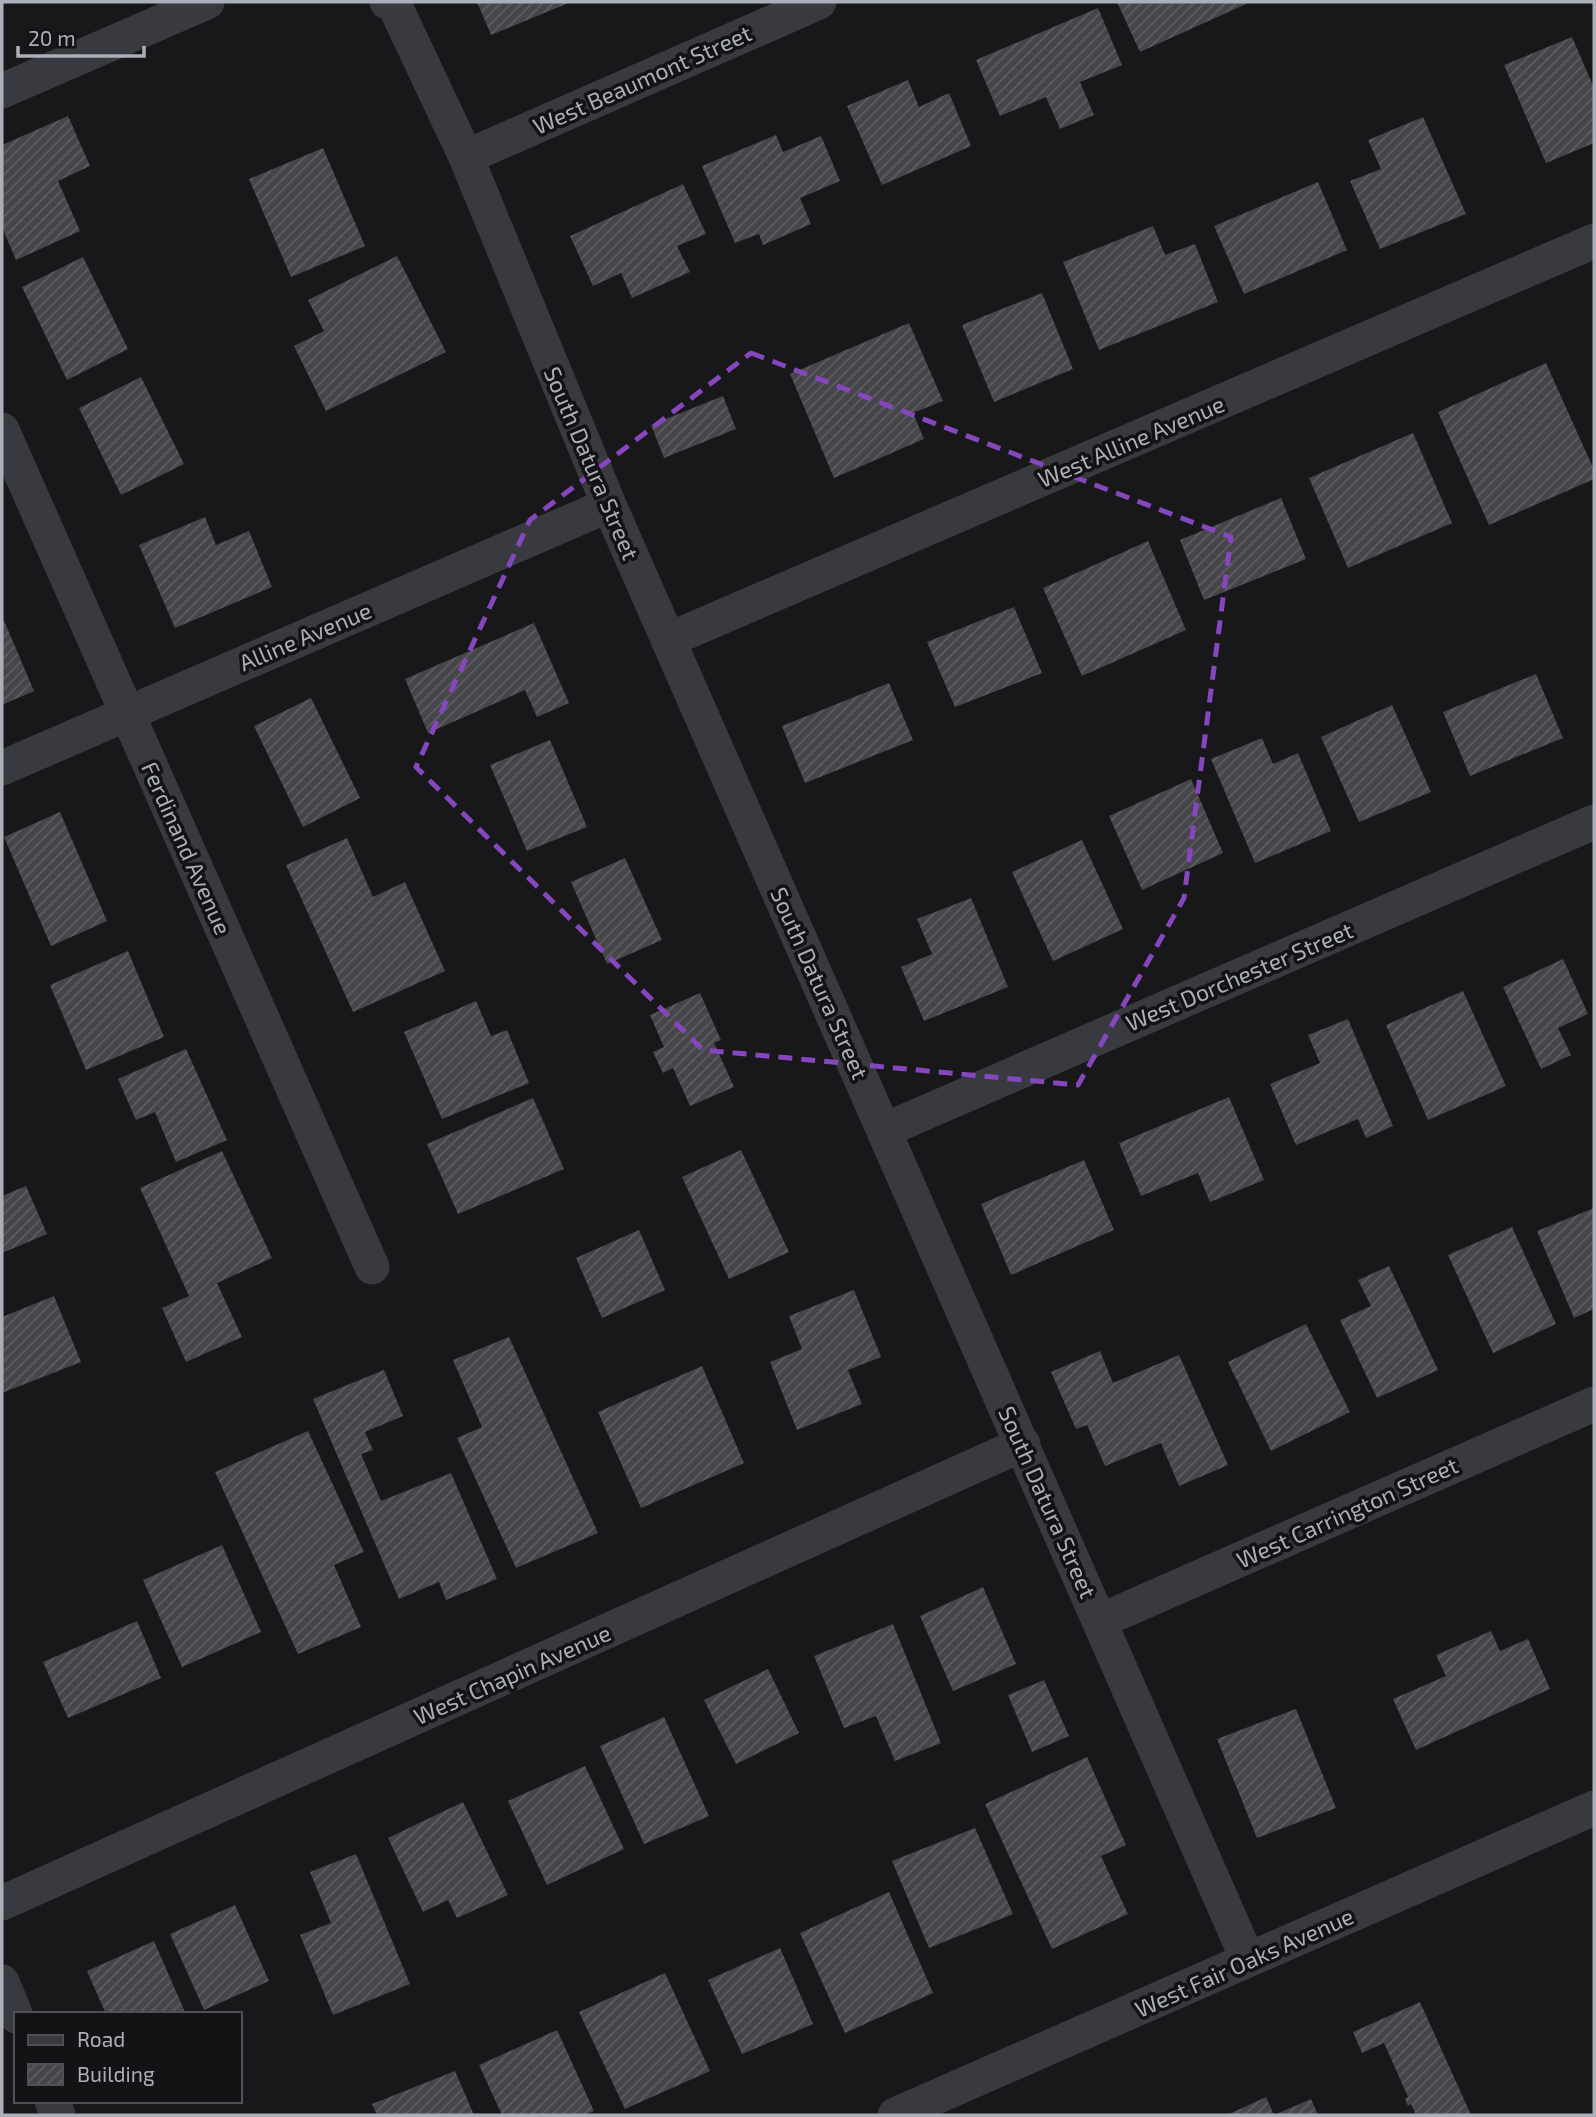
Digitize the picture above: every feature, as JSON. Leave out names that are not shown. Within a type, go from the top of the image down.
[{"type":"street","points":[[2,91],[207,2]]},
{"type":"street","name":"West Beaumont Street","points":[[466,157],[819,2]]},
{"type":"street","name":"South Datura Street","points":[[390,3],[466,157],[609,505],[1248,1960]]},
{"type":"street","name":"West Alline Avenue","points":[[668,640],[1594,242]]},
{"type":"street","name":"Ferdinand Avenue","points":[[2,430],[372,1267]]},
{"type":"street","name":"Alline Avenue","points":[[2,768],[609,505]]},
{"type":"street","name":"West Dorchester Street","points":[[885,1130],[1594,822]]},
{"type":"street","name":"West Carrington Street","points":[[1100,1621],[1594,1404]]},
{"type":"street","name":"West Chapin Avenue","points":[[2,1903],[1023,1444]]},
{"type":"street","name":"West Fair Oaks Avenue","points":[[895,2115],[1594,1808]]},
{"type":"street","points":[[2,1982],[14,2012]]},
{"type":"highlighted area","points":[[751,353],[1231,537],[1184,898],[1078,1085],[703,1050],[416,767],[530,520]]},
{"type":"building","points":[[477,2],[571,2],[491,35]]},
{"type":"building","points":[[1117,2],[1245,2],[1246,4],[1140,52]]},
{"type":"building","points":[[1098,8],[1122,65],[1080,82],[1094,115],[1060,129],[1046,97],[1000,116],[976,60]]},
{"type":"building","points":[[1572,37],[1594,88],[1594,143],[1546,163],[1504,65]]},
{"type":"building","points":[[908,80],[919,107],[949,93],[971,146],[882,185],[847,106]]},
{"type":"building","points":[[68,116],[90,166],[58,181],[80,231],[16,260],[2,227],[2,145]]},
{"type":"building","points":[[1423,117],[1466,214],[1380,249],[1350,181],[1381,169],[1368,140]]},
{"type":"building","points":[[776,135],[783,152],[821,136],[840,181],[800,198],[811,224],[763,245],[759,234],[735,243],[702,166]]},
{"type":"building","points":[[323,148],[365,246],[291,277],[249,179]]},
{"type":"building","points":[[1318,182],[1347,250],[1244,294],[1214,226]]},
{"type":"building","points":[[683,184],[706,234],[677,246],[690,272],[632,298],[621,273],[593,286],[570,236]]},
{"type":"building","points":[[1153,226],[1165,255],[1195,244],[1218,302],[1099,350],[1063,262]]},
{"type":"building","points":[[397,256],[446,352],[326,411],[294,346],[324,331],[308,300]]},
{"type":"building","points":[[83,257],[128,349],[67,380],[22,287]]},
{"type":"building","points":[[1042,293],[1073,369],[994,402],[962,325]]},
{"type":"building","points":[[909,323],[943,401],[913,413],[924,439],[834,478],[790,374]]},
{"type":"building","points":[[1546,363],[1594,470],[1594,479],[1489,525],[1438,412]]},
{"type":"building","points":[[141,377],[184,464],[121,495],[79,408]]},
{"type":"building","points":[[723,396],[736,429],[664,458],[651,425]]},
{"type":"building","points":[[1413,433],[1452,523],[1348,568],[1309,478]]},
{"type":"building","points":[[1281,498],[1306,559],[1204,600],[1180,540]]},
{"type":"building","points":[[205,517],[216,545],[249,531],[272,587],[175,628],[139,545]]},
{"type":"building","points":[[1148,541],[1186,630],[1082,676],[1043,588]]},
{"type":"building","points":[[1014,607],[1042,673],[955,707],[927,642]]},
{"type":"building","points":[[2,616],[34,691],[2,705]]},
{"type":"building","points":[[534,623],[569,703],[537,717],[525,690],[428,733],[405,679]]},
{"type":"building","points":[[1536,674],[1563,738],[1470,776],[1443,712]]},
{"type":"building","points":[[889,683],[913,740],[805,783],[782,726]]},
{"type":"building","points":[[311,698],[360,798],[303,827],[254,726]]},
{"type":"building","points":[[1392,705],[1431,792],[1359,822],[1321,737]]},
{"type":"building","points":[[1262,738],[1273,764],[1298,753],[1331,831],[1255,863],[1211,759]]},
{"type":"building","points":[[550,740],[587,827],[527,851],[490,765]]},
{"type":"building","points":[[1191,779],[1223,853],[1142,890],[1109,816]]},
{"type":"building","points":[[60,812],[107,921],[51,946],[4,837]]},
{"type":"building","points":[[347,838],[373,897],[405,882],[445,971],[353,1012],[286,865]]},
{"type":"building","points":[[1082,840],[1123,929],[1053,961],[1012,872]]},
{"type":"building","points":[[625,858],[662,940],[607,964],[571,882]]},
{"type":"building","points":[[971,898],[1008,987],[924,1021],[901,967],[932,954],[917,919]]},
{"type":"building","points":[[128,951],[164,1037],[86,1070],[50,985]]},
{"type":"building","points":[[1563,959],[1588,1014],[1558,1028],[1571,1055],[1541,1069],[1503,987]]},
{"type":"building","points":[[1463,991],[1506,1086],[1428,1120],[1386,1025]]},
{"type":"building","points":[[700,993],[721,1040],[714,1043],[734,1087],[690,1106],[673,1068],[663,1073],[653,1052],[664,1047],[650,1015]]},
{"type":"building","points":[[476,1001],[491,1036],[507,1030],[529,1083],[442,1119],[404,1032]]},
{"type":"building","points":[[1348,1019],[1393,1126],[1366,1138],[1358,1119],[1296,1145],[1270,1084],[1320,1063],[1308,1035]]},
{"type":"building","points":[[186,1049],[227,1140],[176,1162],[155,1112],[136,1120],[118,1079]]},
{"type":"building","points":[[1229,1097],[1264,1180],[1210,1202],[1198,1173],[1141,1196],[1119,1143]]},
{"type":"building","points":[[533,1098],[564,1169],[458,1214],[427,1144]]},
{"type":"building","points":[[741,1150],[789,1252],[729,1279],[682,1177]]},
{"type":"building","points":[[222,1151],[272,1258],[217,1283],[242,1337],[186,1362],[162,1308],[189,1296],[140,1188]]},
{"type":"building","points":[[1084,1160],[1114,1230],[1011,1275],[981,1204]]},
{"type":"building","points":[[26,1186],[47,1234],[2,1253],[2,1196]]},
{"type":"building","points":[[1594,1208],[1594,1309],[1574,1318],[1537,1231]]},
{"type":"building","points":[[1512,1227],[1556,1324],[1493,1353],[1448,1255]]},
{"type":"building","points":[[639,1230],[665,1290],[602,1318],[576,1258]]},
{"type":"building","points":[[1389,1266],[1438,1370],[1377,1398],[1340,1320],[1371,1306],[1358,1280]]},
{"type":"building","points":[[854,1290],[881,1357],[848,1370],[862,1404],[797,1430],[770,1362],[802,1349],[789,1316]]},
{"type":"building","points":[[54,1296],[81,1362],[2,1393],[2,1317]]},
{"type":"building","points":[[1306,1324],[1350,1412],[1271,1451],[1228,1362]]},
{"type":"building","points":[[509,1337],[598,1533],[516,1568],[457,1438],[482,1427],[453,1360]]},
{"type":"building","points":[[1100,1351],[1113,1383],[1179,1355],[1228,1465],[1179,1486],[1161,1443],[1105,1466],[1087,1425],[1076,1429],[1051,1372]]},
{"type":"building","points":[[702,1366],[744,1463],[641,1508],[598,1412]]},
{"type":"building","points":[[384,1370],[403,1416],[365,1432],[373,1450],[361,1454],[381,1501],[451,1473],[497,1579],[446,1600],[439,1582],[399,1599],[313,1399]]},
{"type":"building","points":[[308,1431],[364,1552],[334,1565],[361,1627],[298,1654],[215,1472]]},
{"type":"building","points":[[222,1545],[261,1632],[182,1667],[143,1580]]},
{"type":"building","points":[[983,1587],[1016,1664],[953,1691],[920,1616]]},
{"type":"building","points":[[137,1621],[161,1678],[68,1718],[43,1662]]},
{"type":"building","points":[[893,1624],[941,1743],[895,1761],[876,1716],[844,1728],[814,1656]]},
{"type":"building","points":[[1491,1631],[1500,1651],[1528,1639],[1550,1689],[1416,1750],[1393,1699],[1446,1676],[1436,1655]]},
{"type":"building","points":[[768,1669],[799,1733],[736,1764],[704,1700]]},
{"type":"building","points":[[1044,1680],[1069,1736],[1032,1752],[1008,1695]]},
{"type":"building","points":[[1296,1709],[1336,1808],[1257,1838],[1217,1739]]},
{"type":"building","points":[[664,1717],[709,1816],[644,1844],[600,1746]]},
{"type":"building","points":[[1087,1757],[1126,1845],[1101,1856],[1128,1914],[1052,1949],[985,1804]]},
{"type":"building","points":[[585,1766],[624,1849],[547,1885],[508,1801]]},
{"type":"building","points":[[463,1802],[508,1895],[457,1918],[448,1900],[423,1912],[388,1838]]},
{"type":"building","points":[[975,1828],[1013,1914],[929,1948],[892,1861]]},
{"type":"building","points":[[356,1854],[410,1984],[333,2015],[300,1935],[331,1923],[310,1872]]},
{"type":"building","points":[[889,1892],[933,1993],[845,2033],[800,1933]]},
{"type":"building","points":[[235,1905],[269,1981],[204,2010],[170,1934]]},
{"type":"building","points":[[154,1941],[185,2012],[105,2012],[87,1971]]},
{"type":"building","points":[[780,1948],[813,2024],[742,2054],[708,1980]]},
{"type":"building","points":[[665,1973],[710,2071],[625,2109],[579,2012]]},
{"type":"building","points":[[1420,2002],[1471,2115],[1416,2115],[1411,2104],[1408,2106],[1405,2099],[1408,2097],[1384,2043],[1362,2053],[1353,2032]]},
{"type":"building","points":[[557,2030],[594,2111],[584,2115],[502,2115],[479,2065]]},
{"type":"building","points":[[455,2071],[474,2115],[377,2115],[372,2104]]},
{"type":"building","points":[[1266,2097],[1274,2115],[1227,2115]]},
{"type":"building","points":[[1311,2099],[1318,2115],[1274,2115]]}]
